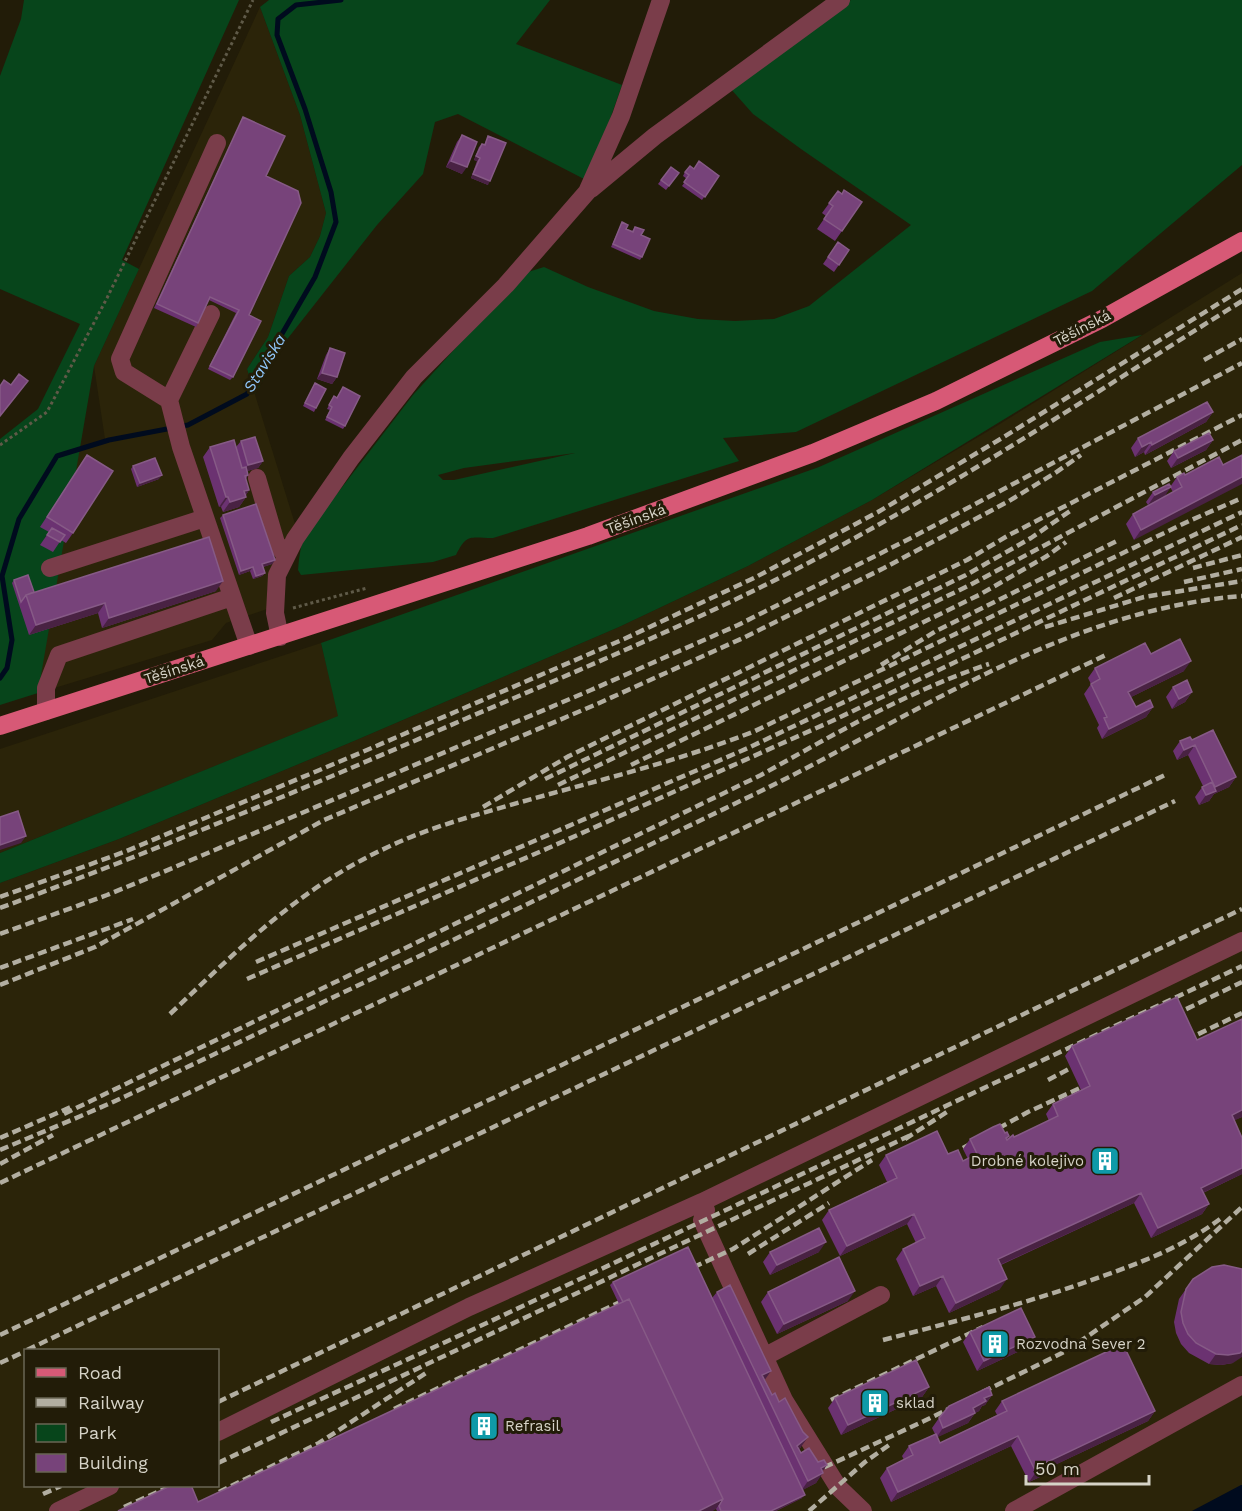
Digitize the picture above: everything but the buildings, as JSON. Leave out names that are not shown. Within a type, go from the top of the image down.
[{"type":"main road","name":"Těšínská","points":[[0,726],[588,537],[813,453],[957,391],[1102,319],[1242,241]]},
{"type":"street","points":[[587,192],[621,116],[661,0]]},
{"type":"street","points":[[280,637],[276,614],[277,574],[286,556],[295,539],[351,458],[414,377],[506,285],[587,192],[655,136],[841,0]]},
{"type":"street","points":[[217,143],[120,359],[124,372],[170,406],[181,447],[249,646]]},
{"type":"street","points":[[170,406],[211,314]]},
{"type":"street","points":[[257,478],[276,543],[286,556]]},
{"type":"street","points":[[50,568],[205,518]]},
{"type":"street","points":[[46,711],[46,688],[59,655],[232,597]]},
{"type":"street","points":[[219,1432],[469,1307],[702,1202],[1242,941]]},
{"type":"street","points":[[702,1202],[706,1210],[702,1220],[784,1400],[838,1487],[863,1511]]},
{"type":"street","points":[[764,1357],[881,1295]]},
{"type":"street","points":[[1014,1511],[1242,1385]]},
{"type":"street","points":[[58,1511],[106,1487]]},
{"type":"path","points":[[0,445],[47,412],[107,298],[252,0]]},
{"type":"path","points":[[276,614],[370,587]]},
{"type":"shaded area","points":[[260,7],[300,115],[326,213],[320,236],[310,257],[289,276],[268,337],[247,369],[295,524],[274,568],[267,590],[267,609],[226,623],[212,640],[38,693],[59,462],[105,439],[94,366]]},
{"type":"shaded area","points":[[1242,273],[1242,1485],[1192,1511],[0,1511],[0,883],[119,839],[619,627],[748,566],[872,500],[995,427]]},
{"type":"shaded area","points":[[321,643],[339,716],[0,853],[0,749]]},
{"type":"green space","points":[[24,0],[239,0],[122,260],[139,269],[94,366],[38,693],[0,705],[0,439],[38,409],[80,324],[0,289],[0,76],[21,19]]},
{"type":"green space","points":[[269,0],[550,0],[516,44],[622,85],[608,125],[584,179],[458,114],[435,122],[423,174],[377,225],[285,342],[255,394],[247,369],[268,337],[289,276],[310,257],[320,236],[326,213],[300,115],[260,7]]},
{"type":"green space","points":[[851,0],[1242,0],[1242,165],[1092,291],[796,432],[723,438],[739,461],[493,538],[470,538],[463,543],[456,555],[433,562],[301,575],[298,570],[299,559],[306,534],[413,395],[528,272],[544,267],[588,287],[654,311],[698,319],[735,321],[774,319],[809,306],[911,225],[753,114],[730,88]],"holes":[[[575,453],[454,480],[443,480],[438,475],[464,468]]]},
{"type":"green space","points":[[1142,335],[872,500],[748,566],[619,627],[354,741],[119,839],[0,883],[0,853],[338,716],[321,643],[819,467],[1100,342]]},
{"type":"water","points":[[1241,1485],[1242,1511],[1192,1511]]},
{"type":"waterway","name":"Staviska","points":[[0,678],[7,668],[12,640],[2,576],[19,519],[57,456],[109,440],[188,425],[247,394],[315,277],[336,222],[331,192],[305,109],[277,35],[278,19],[296,5],[341,0]]},
{"type":"railway","points":[[0,897],[124,852],[360,753],[624,639],[754,578],[878,512],[1242,289]]},
{"type":"railway","points":[[0,908],[176,840],[349,769],[612,656],[757,589],[820,557],[943,488],[1242,301]]},
{"type":"railway","points":[[1204,360],[1242,339]]},
{"type":"railway","points":[[0,934],[163,872],[738,625],[909,539],[1242,363]]},
{"type":"railway","points":[[483,807],[569,756],[967,560],[1009,535],[1242,415]]},
{"type":"railway","points":[[558,785],[970,585],[1242,440]]},
{"type":"railway","points":[[0,985],[95,947],[324,820],[597,704],[743,638],[884,568],[1009,501],[1081,455]]},
{"type":"railway","points":[[170,1014],[246,943],[298,900],[356,863],[388,847],[453,822],[668,761],[755,731],[1189,521],[1242,498]]},
{"type":"railway","points":[[545,779],[966,575],[1031,538],[1073,509]]},
{"type":"railway","points":[[256,962],[748,748],[1242,512]]},
{"type":"railway","points":[[247,979],[544,850],[832,721],[1242,525]]},
{"type":"railway","points":[[1114,598],[1242,537]]},
{"type":"railway","points":[[881,665],[936,631],[1119,540]]},
{"type":"railway","points":[[631,765],[979,595],[1047,556],[1066,542]]},
{"type":"railway","points":[[1193,568],[1242,555]]},
{"type":"railway","points":[[1184,582],[1242,569]]},
{"type":"railway","points":[[1045,627],[1144,597],[1242,581]]},
{"type":"railway","points":[[0,1150],[126,1096],[562,887],[763,790],[994,670],[1054,643],[1114,622],[1177,605],[1242,596]]},
{"type":"railway","points":[[0,1183],[1108,654]]},
{"type":"railway","points":[[64,1114],[761,775],[901,700],[989,664]]},
{"type":"railway","points":[[0,1335],[1165,775]]},
{"type":"railway","points":[[29,1349],[1175,801]]},
{"type":"railway","points":[[219,1402],[1242,909]]},
{"type":"railway","points":[[0,968],[133,919]]},
{"type":"railway","points":[[271,1422],[489,1322],[1242,966]]},
{"type":"railway","points":[[1174,1015],[1242,982]]},
{"type":"railway","points":[[1186,1040],[1242,1013]]},
{"type":"railway","points":[[1048,1080],[1071,1068]]},
{"type":"railway","points":[[963,1148],[1028,1112],[1080,1088]]},
{"type":"railway","points":[[0,1138],[71,1107]]},
{"type":"railway","points":[[905,1139],[950,1110]]},
{"type":"railway","points":[[0,1164],[53,1135]]},
{"type":"railway","points":[[219,1463],[911,1135]]},
{"type":"railway","points":[[681,1273],[733,1249],[872,1160]]},
{"type":"railway","points":[[748,1254],[829,1203]]},
{"type":"railway","points":[[812,1473],[1066,1351],[1145,1297],[1242,1207]]},
{"type":"railway","points":[[883,1340],[965,1319],[1116,1271],[1178,1245],[1220,1219]]},
{"type":"railway","points":[[394,1409],[633,1296]]},
{"type":"railway","points":[[831,1400],[983,1327]]},
{"type":"railway","points":[[0,1363],[24,1352]]},
{"type":"railway","points":[[219,1492],[319,1443],[429,1371]]},
{"type":"railway","points":[[809,1511],[865,1462],[892,1443]]},
{"type":"railway","points":[[43,1494],[59,1487]]},
{"type":"railway","points":[[124,1507],[169,1487]]},
{"type":"place","name":"Drobné kolejivo","points":[[1105,1161]]},
{"type":"place","name":"Rozvodna Sever 2","points":[[995,1344]]},
{"type":"place","name":"sklad","points":[[875,1403]]},
{"type":"place","name":"Refrasil","points":[[484,1426]]}]
